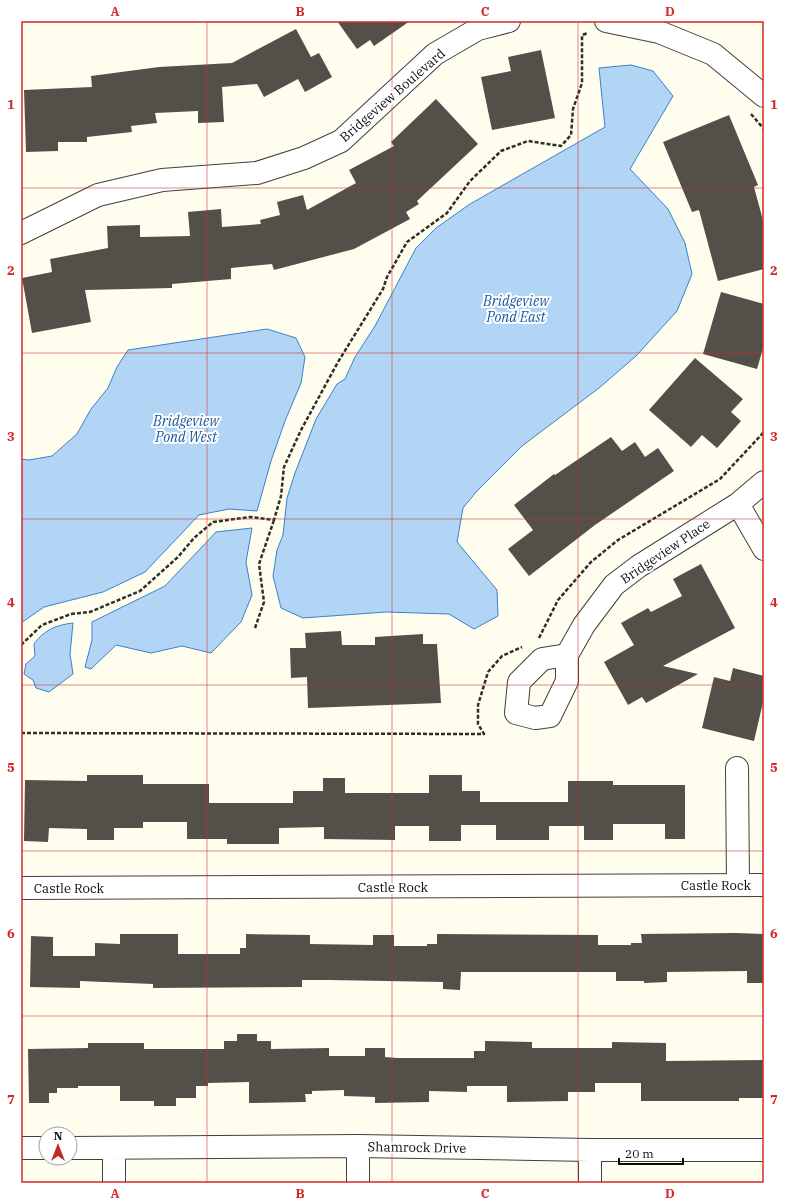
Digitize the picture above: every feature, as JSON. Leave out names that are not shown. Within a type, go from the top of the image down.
[{"type":"street","name":"Bridgeview Boulevard","points":[[21,233],[98,195],[162,180],[257,173],[304,158],[341,141],[435,54],[478,30],[509,21]]},
{"type":"street","points":[[600,26],[659,32],[714,54],[764,96]]},
{"type":"street","name":"Bridgeview Place","points":[[567,655],[584,625],[614,585],[639,566],[738,504],[764,482]]},
{"type":"street","points":[[738,504],[764,549]]},
{"type":"street","points":[[737,768],[738,885]]},
{"type":"street","name":"Castle Rock","points":[[21,888],[764,885]]},
{"type":"street","points":[[358,1146],[358,1183]]},
{"type":"street","name":"Shamrock Drive","points":[[78,1148],[358,1146],[590,1150],[764,1150]]},
{"type":"street","points":[[21,1148],[38,1148]]},
{"type":"street","points":[[114,1148],[114,1183]]},
{"type":"street","points":[[590,1150],[590,1183]]},
{"type":"path","points":[[255,628],[264,602],[259,564],[281,496],[284,467],[314,406],[383,289],[387,277],[407,242],[447,213],[470,181],[501,151],[528,141],[561,146],[571,135],[573,109],[582,83],[582,35],[600,26]]},
{"type":"path","points":[[746,108],[764,129]]},
{"type":"path","points":[[533,641],[539,638],[558,600],[591,562],[618,540],[720,480],[764,432]]},
{"type":"path","points":[[21,645],[42,625],[71,614],[90,612],[140,591],[178,557],[194,538],[213,522],[250,517],[274,520]]},
{"type":"path","points":[[21,733],[484,734],[478,724],[478,705],[488,672],[502,656],[527,644]]},
{"type":"water","name":"Bridgeview Pond East","points":[[631,65],[653,71],[673,96],[630,169],[668,209],[685,243],[692,274],[677,311],[636,356],[599,388],[522,446],[477,491],[463,508],[457,542],[497,590],[498,616],[474,629],[449,614],[386,612],[303,618],[281,608],[273,576],[277,550],[283,535],[287,498],[295,473],[316,419],[337,384],[345,379],[355,357],[375,326],[416,248],[436,228],[470,204],[605,127],[599,68]]},
{"type":"water","name":"Bridgeview Pond West","points":[[267,329],[296,338],[305,357],[301,383],[285,421],[271,461],[257,511],[229,509],[199,515],[145,572],[103,592],[44,607],[21,623],[21,459],[29,460],[52,456],[77,434],[91,409],[108,388],[117,367],[128,350]]},
{"type":"water","points":[[252,528],[246,562],[252,595],[241,622],[211,653],[182,646],[151,653],[116,645],[91,669],[85,667],[92,640],[92,622],[165,586],[216,532]]},
{"type":"water","points":[[73,623],[70,654],[73,674],[49,692],[36,688],[33,680],[24,674],[26,664],[35,656],[34,644],[42,635],[51,629],[61,625]]},
{"type":"building","points":[[337,21],[410,21],[374,46],[370,40],[357,49]]},
{"type":"building","points":[[296,29],[311,57],[319,53],[332,77],[305,92],[298,79],[264,97],[257,84],[222,87],[224,122],[198,123],[198,111],[155,113],[157,123],[131,126],[132,132],[87,137],[87,142],[58,142],[58,151],[26,152],[24,90],[92,87],[91,76],[159,67],[232,63]]},
{"type":"building","points":[[541,50],[555,118],[492,130],[481,77],[511,71],[508,57]]},
{"type":"building","points":[[436,99],[478,144],[417,201],[419,204],[406,212],[410,219],[354,249],[274,270],[272,264],[231,268],[231,279],[172,284],[172,288],[85,290],[91,322],[32,333],[22,278],[52,272],[50,259],[108,248],[107,226],[140,225],[140,237],[190,236],[188,212],[221,209],[222,227],[261,224],[260,220],[280,215],[277,202],[303,195],[307,210],[356,183],[349,170],[394,146],[391,142]]},
{"type":"building","points":[[729,115],[758,185],[754,187],[764,224],[764,269],[718,281],[699,210],[692,212],[663,142]]},
{"type":"building","points":[[721,292],[764,304],[764,345],[757,369],[703,354]]},
{"type":"building","points":[[695,358],[743,399],[731,412],[741,421],[717,448],[702,435],[691,447],[649,410]]},
{"type":"building","points":[[611,437],[622,451],[635,442],[645,457],[658,448],[674,471],[595,525],[529,576],[508,549],[533,530],[514,505],[554,474],[555,475]]},
{"type":"building","points":[[701,564],[735,628],[663,666],[698,674],[646,703],[642,697],[628,705],[604,662],[634,645],[621,623],[648,608],[651,612],[682,596],[673,579]]},
{"type":"building","points":[[341,631],[342,645],[375,645],[375,637],[423,634],[423,644],[437,644],[441,703],[308,708],[307,677],[291,678],[290,648],[306,648],[305,633]]},
{"type":"building","points":[[733,668],[764,676],[764,698],[754,741],[702,728],[714,677],[730,681]]},
{"type":"building","points":[[87,775],[143,775],[143,784],[209,784],[209,803],[293,803],[293,791],[323,791],[323,778],[345,778],[345,793],[429,793],[429,775],[462,775],[462,791],[480,791],[480,802],[568,802],[568,781],[613,781],[613,785],[685,785],[685,839],[665,839],[665,824],[613,824],[613,840],[584,840],[584,826],[549,826],[549,840],[496,840],[496,825],[461,825],[461,841],[429,841],[429,826],[395,826],[395,840],[324,839],[324,827],[279,828],[279,844],[227,844],[227,839],[187,839],[187,822],[143,822],[143,828],[114,828],[114,840],[87,840],[87,829],[49,828],[48,842],[24,841],[25,780],[87,781]]},
{"type":"building","points":[[120,934],[178,934],[178,954],[240,954],[240,948],[246,948],[246,934],[310,935],[310,944],[373,945],[373,935],[394,935],[394,946],[427,946],[427,944],[437,944],[437,934],[598,935],[598,945],[631,945],[631,943],[642,943],[641,934],[764,934],[764,983],[747,983],[747,971],[667,972],[667,982],[644,983],[644,981],[616,981],[616,972],[461,972],[460,990],[443,989],[443,982],[329,980],[302,980],[302,987],[153,988],[153,984],[80,981],[80,988],[30,987],[31,936],[53,937],[53,956],[95,956],[95,943],[120,944]]},
{"type":"building","points":[[237,1034],[257,1034],[257,1041],[271,1041],[271,1049],[329,1048],[329,1056],[365,1056],[365,1048],[385,1048],[385,1057],[397,1058],[474,1058],[474,1051],[485,1051],[485,1041],[532,1042],[532,1048],[612,1048],[612,1042],[666,1043],[666,1061],[764,1060],[764,1098],[739,1098],[739,1101],[641,1101],[641,1083],[595,1083],[595,1092],[568,1092],[568,1101],[507,1102],[507,1086],[467,1086],[467,1092],[429,1091],[429,1102],[375,1103],[375,1097],[344,1096],[344,1090],[312,1091],[312,1094],[305,1094],[306,1102],[249,1103],[249,1082],[208,1083],[208,1086],[196,1086],[196,1098],[176,1098],[176,1106],[154,1106],[154,1101],[120,1101],[120,1086],[78,1086],[78,1088],[57,1088],[57,1093],[49,1093],[49,1103],[29,1103],[28,1049],[88,1048],[88,1043],[144,1043],[144,1049],[224,1049],[224,1041],[237,1041]]}]
